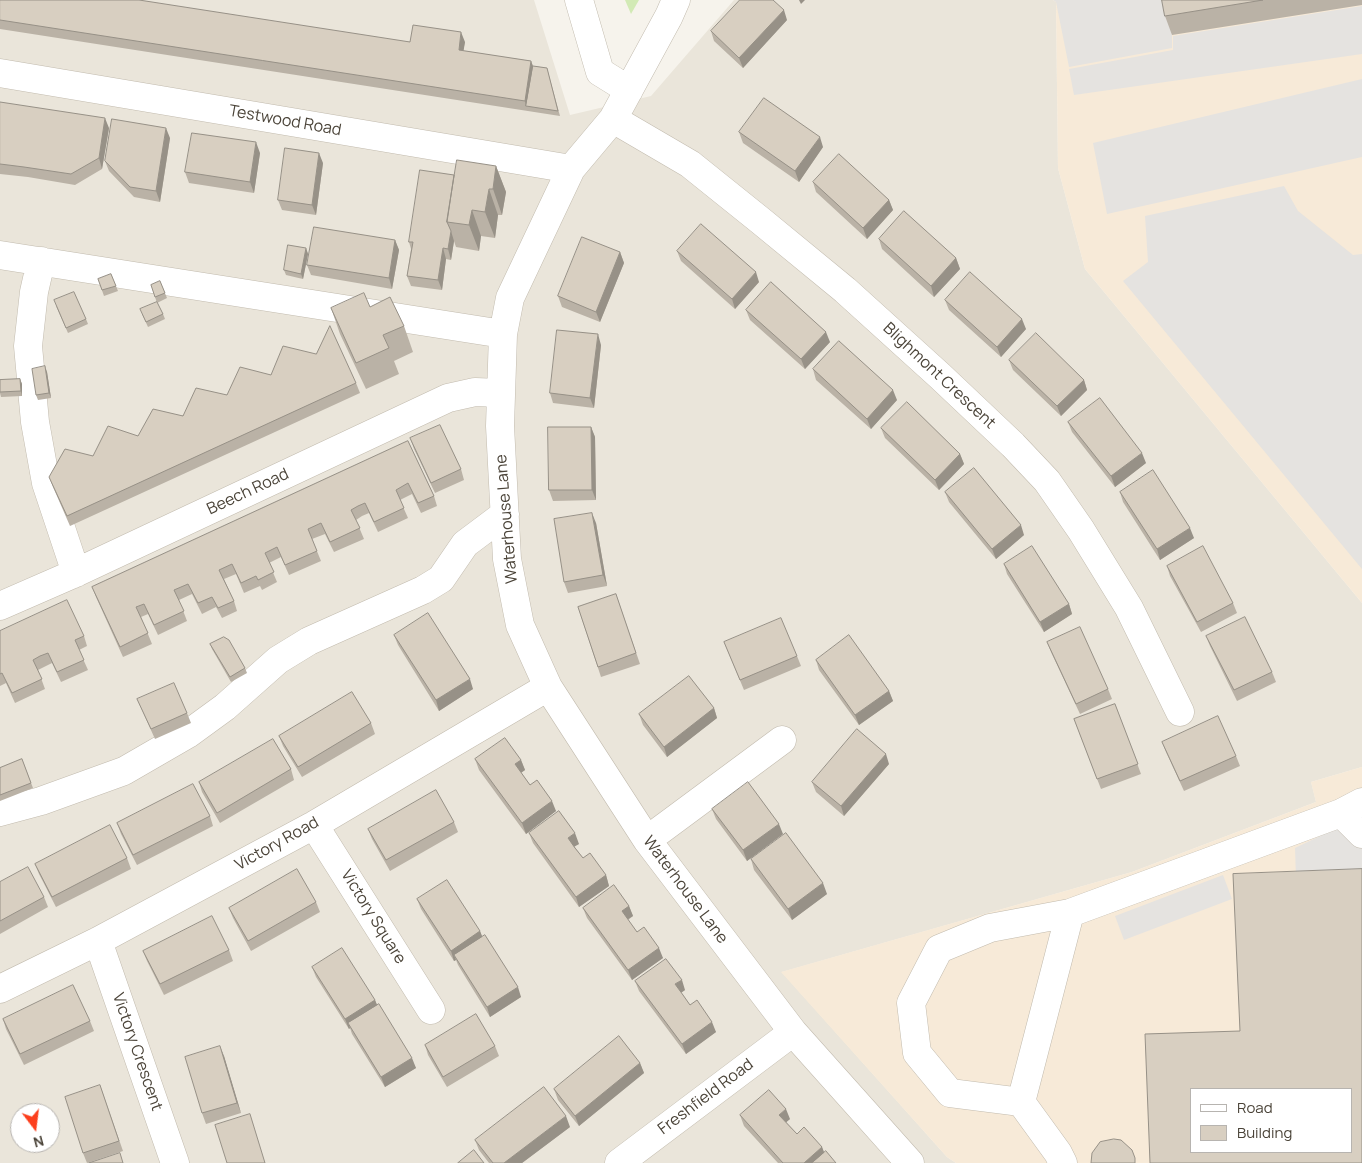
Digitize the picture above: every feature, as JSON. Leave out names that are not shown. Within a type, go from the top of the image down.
[{"type":"street","points":[[579,0],[600,72],[629,90]]},
{"type":"street","name":"Waterhouse Lane","points":[[676,0],[613,119],[570,169],[510,298],[503,334],[500,426],[507,558],[520,625],[548,687],[646,840],[793,1032],[910,1163]]},
{"type":"street","name":"Testwood Road","points":[[0,72],[570,169]]},
{"type":"street","name":"Blighmont Crescent","points":[[613,119],[690,164],[846,290],[1013,445],[1047,481],[1081,530],[1129,608],[1180,712]]},
{"type":"street","points":[[0,254],[503,334]]},
{"type":"street","points":[[41,261],[34,292],[28,346],[35,422],[46,483],[76,573]]},
{"type":"street","name":"Beech Road","points":[[0,606],[76,573],[448,398],[474,392],[500,392]]},
{"type":"street","points":[[0,812],[41,801],[124,770],[188,734],[225,707],[278,660],[309,642],[423,590],[441,579],[465,544],[505,514]]},
{"type":"street","name":"Victory Road","points":[[0,989],[98,941],[314,824],[548,687]]},
{"type":"street","points":[[646,840],[782,740]]},
{"type":"street","points":[[1063,1163],[1058,1153],[1021,1102],[950,1093],[917,1053],[911,1003],[939,949],[990,928],[1070,913],[1352,807],[1362,834]]},
{"type":"street","name":"Victory Square","points":[[314,824],[431,1010]]},
{"type":"street","points":[[1021,1102],[1070,913]]},
{"type":"street","name":"Victory Crescent","points":[[98,941],[175,1163]]},
{"type":"street","name":"Freshfield Road","points":[[619,1163],[793,1032]]},
{"type":"shaded area","points":[[0,0],[534,0],[570,115],[651,96],[734,0],[1053,0],[1056,2],[1058,168],[1085,269],[1362,603],[1362,767],[1311,782],[1316,802],[1132,872],[782,972],[947,1157],[956,1163],[0,1163]]},
{"type":"shaded area","points":[[1053,0],[1362,0],[1362,603],[1085,269],[1058,168],[1056,2]]},
{"type":"shaded area","points":[[1053,0],[1166,0],[1172,35],[1172,48],[1069,67],[1056,2]]},
{"type":"shaded area","points":[[1362,6],[1362,54],[1074,95],[1069,69],[1173,50],[1173,36]]},
{"type":"shaded area","points":[[1362,79],[1362,157],[1107,214],[1093,143]]},
{"type":"shaded area","points":[[1284,186],[1298,211],[1353,255],[1362,254],[1362,569],[1123,281],[1148,262],[1145,216]]},
{"type":"shaded area","points":[[1362,767],[1362,1163],[956,1163],[947,1157],[781,972],[1132,872],[1316,802],[1311,782]]},
{"type":"shaded area","points":[[1362,816],[1362,875],[1296,878],[1295,848]]},
{"type":"shaded area","points":[[1223,875],[1232,899],[1124,940],[1115,916]]},
{"type":"green space","points":[[625,0],[639,0],[631,14]]},
{"type":"building","points":[[0,0],[139,0],[410,42],[413,25],[461,32],[459,50],[531,61],[525,101],[0,20]]},
{"type":"building","points":[[740,0],[773,0],[784,10],[739,58],[711,31]]},
{"type":"building","points":[[1162,0],[1263,0],[1165,16]]},
{"type":"building","points":[[533,66],[547,68],[558,111],[526,106]]},
{"type":"building","points":[[764,98],[820,137],[795,171],[739,132]]},
{"type":"building","points":[[0,102],[105,118],[99,158],[71,174],[0,164]]},
{"type":"building","points":[[112,119],[166,128],[156,191],[130,187],[105,161]]},
{"type":"building","points":[[192,133],[256,142],[250,182],[185,172]]},
{"type":"building","points":[[285,148],[319,153],[312,205],[278,200]]},
{"type":"building","points":[[839,154],[889,200],[863,228],[813,182]]},
{"type":"building","points":[[457,160],[496,166],[493,189],[489,189],[485,212],[472,210],[469,225],[447,222]]},
{"type":"building","points":[[420,170],[454,175],[447,222],[451,231],[448,249],[443,248],[438,280],[407,276],[413,242],[409,242]]},
{"type":"building","points":[[904,211],[956,258],[931,286],[879,239]]},
{"type":"building","points":[[701,224],[756,272],[732,299],[677,251]]},
{"type":"building","points":[[314,227],[395,240],[389,278],[307,265]]},
{"type":"building","points":[[582,237],[620,252],[596,312],[558,296]]},
{"type":"building","points":[[288,245],[306,248],[301,274],[284,270]]},
{"type":"building","points":[[970,272],[1022,319],[997,347],[945,300]]},
{"type":"building","points":[[111,274],[116,286],[102,290],[98,279]]},
{"type":"building","points":[[160,281],[165,293],[155,297],[151,285]]},
{"type":"building","points":[[771,282],[826,332],[801,359],[746,310]]},
{"type":"building","points":[[74,292],[86,319],[66,328],[54,300]]},
{"type":"building","points":[[364,293],[370,307],[390,297],[404,326],[383,335],[389,348],[356,363],[331,308]]},
{"type":"building","points":[[157,302],[163,314],[146,322],[140,309]]},
{"type":"building","points":[[330,326],[356,383],[67,516],[49,477],[65,449],[93,456],[108,426],[138,436],[153,409],[183,416],[196,388],[227,395],[240,367],[271,375],[283,346],[316,354]]},
{"type":"building","points":[[557,330],[598,334],[590,398],[550,393]]},
{"type":"building","points":[[1036,333],[1084,380],[1057,406],[1009,360]]},
{"type":"building","points":[[839,341],[893,390],[867,419],[813,369]]},
{"type":"building","points":[[45,366],[49,393],[36,395],[32,369]]},
{"type":"building","points":[[20,379],[21,391],[0,392],[0,380]]},
{"type":"building","points":[[1100,398],[1142,453],[1111,476],[1068,422]]},
{"type":"building","points":[[907,402],[960,454],[935,480],[881,428]]},
{"type":"building","points":[[440,425],[461,469],[431,483],[410,438]]},
{"type":"building","points":[[548,427],[591,427],[592,490],[549,490]]},
{"type":"building","points":[[408,441],[434,496],[418,503],[408,483],[396,490],[404,508],[374,522],[365,503],[351,510],[360,528],[330,542],[321,523],[308,529],[317,551],[285,565],[277,547],[265,553],[274,572],[258,580],[256,576],[241,583],[232,564],[219,570],[234,601],[218,608],[212,597],[198,603],[188,584],[174,590],[184,611],[154,625],[144,604],[136,607],[148,633],[120,647],[92,587]]},
{"type":"building","points":[[974,468],[1021,525],[992,549],[945,492]]},
{"type":"building","points":[[1153,470],[1190,528],[1157,549],[1120,492]]},
{"type":"building","points":[[592,513],[603,575],[564,582],[554,519]]},
{"type":"building","points":[[1032,546],[1069,604],[1040,622],[1004,564]]},
{"type":"building","points":[[1203,546],[1233,603],[1197,622],[1167,566]]},
{"type":"building","points":[[616,594],[636,653],[598,667],[578,607]]},
{"type":"building","points":[[67,600],[84,636],[75,640],[84,660],[57,672],[48,653],[40,656],[33,660],[42,679],[12,693],[2,673],[0,674],[0,631]]},
{"type":"building","points":[[428,613],[470,679],[436,700],[394,635]]},
{"type":"building","points":[[1245,617],[1272,672],[1234,690],[1206,636]]},
{"type":"building","points":[[781,618],[797,656],[740,680],[724,642]]},
{"type":"building","points":[[1080,627],[1108,689],[1076,704],[1047,642]]},
{"type":"building","points":[[849,635],[889,691],[855,715],[816,660]]},
{"type":"building","points":[[224,637],[229,640],[245,668],[230,677],[210,644]]},
{"type":"building","points":[[689,676],[714,708],[664,747],[639,714]]},
{"type":"building","points":[[174,683],[187,713],[151,729],[137,699]]},
{"type":"building","points":[[352,692],[371,723],[298,767],[279,736]]},
{"type":"building","points":[[1115,704],[1138,764],[1097,779],[1074,719]]},
{"type":"building","points":[[1218,716],[1236,756],[1180,781],[1162,742]]},
{"type":"building","points":[[857,729],[886,754],[841,806],[812,782]]},
{"type":"building","points":[[505,738],[521,760],[515,764],[530,785],[537,780],[552,801],[522,823],[475,759]]},
{"type":"building","points":[[273,739],[291,769],[217,813],[199,782]]},
{"type":"building","points":[[22,759],[31,783],[0,795],[0,768]]},
{"type":"building","points":[[748,782],[779,824],[743,850],[712,809]]},
{"type":"building","points":[[193,784],[210,816],[133,855],[117,823]]},
{"type":"building","points":[[436,790],[454,822],[386,860],[368,829]]},
{"type":"building","points":[[559,811],[575,833],[568,838],[575,848],[583,858],[590,853],[606,875],[576,897],[529,833]]},
{"type":"building","points":[[110,825],[127,858],[52,897],[35,864]]},
{"type":"building","points":[[786,833],[823,883],[788,909],[751,859]]},
{"type":"building","points":[[28,867],[44,897],[0,921],[0,882]]},
{"type":"building","points":[[297,869],[316,902],[248,941],[229,908]]},
{"type":"building","points":[[1362,869],[1362,1163],[1150,1163],[1145,1034],[1240,1031],[1233,874]]},
{"type":"building","points":[[447,880],[480,931],[451,951],[417,899]]},
{"type":"building","points":[[614,885],[629,906],[622,911],[637,932],[644,927],[659,948],[628,970],[583,908]]},
{"type":"building","points":[[212,916],[229,950],[160,984],[143,951]]},
{"type":"building","points":[[485,935],[518,987],[487,1007],[454,955]]},
{"type":"building","points":[[342,948],[375,1000],[345,1019],[312,967]]},
{"type":"building","points":[[666,959],[682,980],[675,984],[690,1005],[697,1000],[712,1022],[682,1044],[635,981]]},
{"type":"building","points":[[73,985],[90,1021],[20,1054],[3,1019]]},
{"type":"building","points":[[379,1004],[412,1058],[381,1077],[348,1023]]},
{"type":"building","points":[[476,1014],[495,1046],[443,1077],[425,1045]]},
{"type":"building","points":[[619,1036],[640,1063],[575,1116],[554,1089]]},
{"type":"building","points":[[220,1046],[237,1103],[202,1113],[185,1057]]},
{"type":"building","points":[[100,1085],[119,1141],[83,1153],[65,1097]]},
{"type":"building","points":[[544,1087],[566,1116],[504,1163],[493,1163],[475,1140]]},
{"type":"building","points":[[769,1090],[786,1109],[779,1115],[797,1134],[804,1127],[822,1147],[804,1163],[783,1163],[740,1115]]},
{"type":"building","points":[[250,1114],[265,1163],[227,1163],[215,1125]]},
{"type":"building","points":[[1114,1139],[1121,1140],[1132,1150],[1135,1163],[1091,1163],[1092,1153],[1100,1142]]},
{"type":"building","points":[[474,1150],[484,1163],[458,1163]]},
{"type":"building","points":[[826,1151],[836,1163],[812,1163]]},
{"type":"building","points":[[120,1153],[123,1163],[89,1163]]}]
